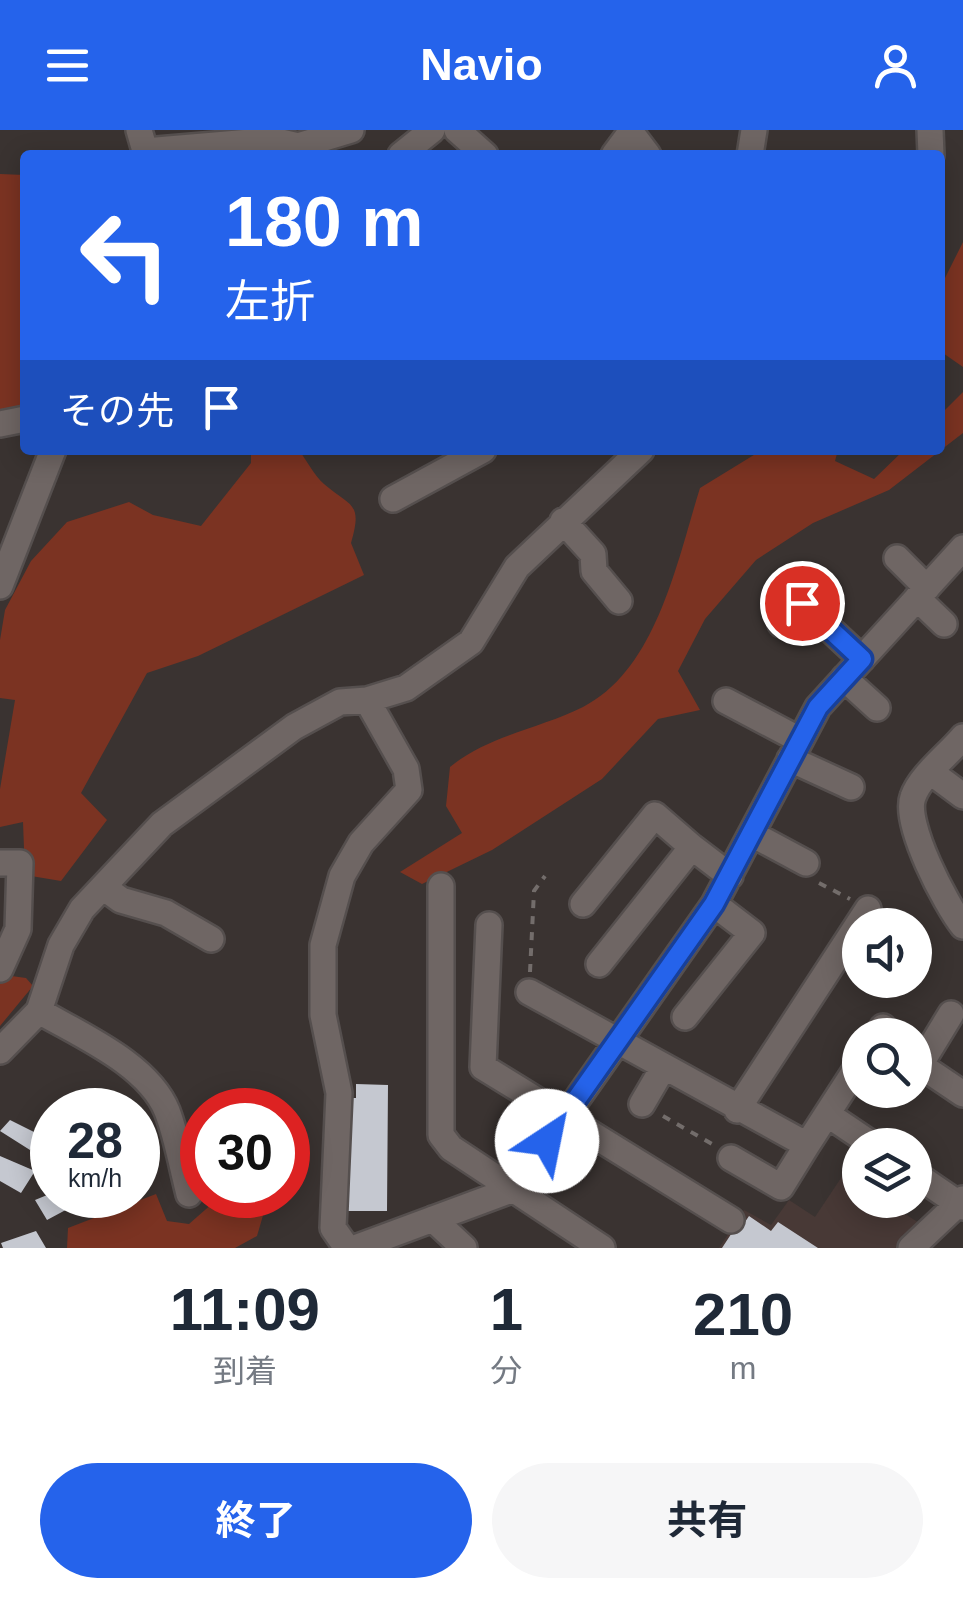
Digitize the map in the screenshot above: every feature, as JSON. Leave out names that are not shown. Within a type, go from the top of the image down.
[{"type":"street","points":[[150,150],[212,137],[281,143],[351,130]]},
{"type":"street","points":[[458,130],[480,150]]},
{"type":"street","points":[[0,586],[50,455]]},
{"type":"street","points":[[393,499],[473,455]]},
{"type":"street","points":[[0,1051],[40,1011],[61,946],[82,909],[162,824],[294,728],[340,702],[367,700],[406,688],[471,642],[484,627],[518,567],[635,455]]},
{"type":"street","points":[[563,521],[592,554],[594,571],[620,601]]},
{"type":"street","points":[[355,1248],[514,1189],[614,1041],[714,904],[818,707],[963,548]]},
{"type":"street","points":[[897,558],[944,624]]},
{"type":"street","points":[[781,624],[802,603],[853,668],[877,708]]},
{"type":"street","points":[[347,1248],[333,1228],[338,1093],[324,1016],[323,945],[342,876],[361,842],[409,790],[406,768],[367,700]]},
{"type":"street","points":[[726,701],[851,787]]},
{"type":"street","points":[[963,737],[913,796],[911,816],[919,842],[963,926]]},
{"type":"street","points":[[932,773],[963,796]]},
{"type":"street","points":[[583,904],[655,815],[730,876]]},
{"type":"street","points":[[752,834],[806,862]]},
{"type":"street","points":[[599,964],[692,847]]},
{"type":"street","points":[[0,864],[20,863],[18,929],[0,969]]},
{"type":"street","points":[[441,886],[440,1135],[451,1148],[602,1248]]},
{"type":"street","points":[[103,887],[121,900],[166,913],[211,939]]},
{"type":"street","points":[[685,1017],[752,933],[714,904]]},
{"type":"street","points":[[489,925],[483,1067],[731,1220]]},
{"type":"street","points":[[737,1110],[766,1059],[842,947]]},
{"type":"street","points":[[529,992],[807,1146]]},
{"type":"street","points":[[40,1011],[112,1054],[145,1081],[166,1107],[180,1160]]},
{"type":"street","points":[[951,1014],[920,1065],[963,1094]]},
{"type":"street","points":[[642,1104],[663,1068]]},
{"type":"street","points":[[731,1158],[781,1187],[842,1090]]},
{"type":"street","points":[[827,1114],[848,1128]]},
{"type":"street","points":[[911,1248],[961,1203],[932,1185]]},
{"type":"street","points":[[433,1219],[464,1248]]},
{"type":"path","points":[[806,862],[811,869],[808,876],[866,908]]},
{"type":"path","points":[[529,992],[534,891],[545,876]]},
{"type":"path","points":[[642,1104],[731,1158]]},
{"type":"shaded area","points":[[0,174],[20,175],[20,408],[0,413]]},
{"type":"shaded area","points":[[963,242],[963,367],[945,354],[945,278]]},
{"type":"shaded area","points":[[963,392],[963,433],[945,447],[945,410]]},
{"type":"shaded area","points":[[251,455],[302,455],[320,480],[355,512],[351,543],[364,575],[198,656],[147,673],[81,793],[107,820],[61,881],[25,875],[23,822],[0,827],[0,789],[15,700],[0,698],[0,640],[5,610],[31,561],[67,522],[129,502],[153,515],[201,526],[251,463]]},
{"type":"shaded area","points":[[754,455],[837,455],[835,461],[874,479],[899,455],[934,455],[889,490],[813,523],[756,560],[705,619],[678,671],[700,710],[658,719],[602,779],[492,850],[422,884],[400,872],[462,833],[446,806],[450,767],[481,747],[583,707],[608,690],[629,667],[661,611],[700,488]]},
{"type":"shaded area","points":[[0,977],[26,978],[33,986],[0,1026]]},
{"type":"shaded area","points":[[842,1176],[842,1218],[911,1218],[924,1226],[901,1248],[719,1248],[744,1210],[771,1225],[789,1200],[815,1217]]},
{"type":"shaded area","points":[[160,1204],[167,1221],[189,1224],[196,1218],[262,1218],[257,1236],[235,1248],[67,1248],[68,1228],[94,1218],[160,1218]]},
{"type":"building","points":[[356,1084],[388,1085],[387,1211],[347,1211],[348,1098],[356,1098]]},
{"type":"building","points":[[10,1120],[30,1130],[30,1150],[0,1131]]},
{"type":"building","points":[[0,1156],[30,1169],[30,1179],[21,1193],[0,1181]]},
{"type":"building","points":[[749,1216],[771,1231],[778,1222],[818,1248],[722,1248],[741,1219],[745,1222]]},
{"type":"building","points":[[36,1231],[46,1248],[3,1248],[1,1243]]},
{"type":"route","points":[[547,1141],[714,904],[818,707],[862,659],[802,603]]}]
